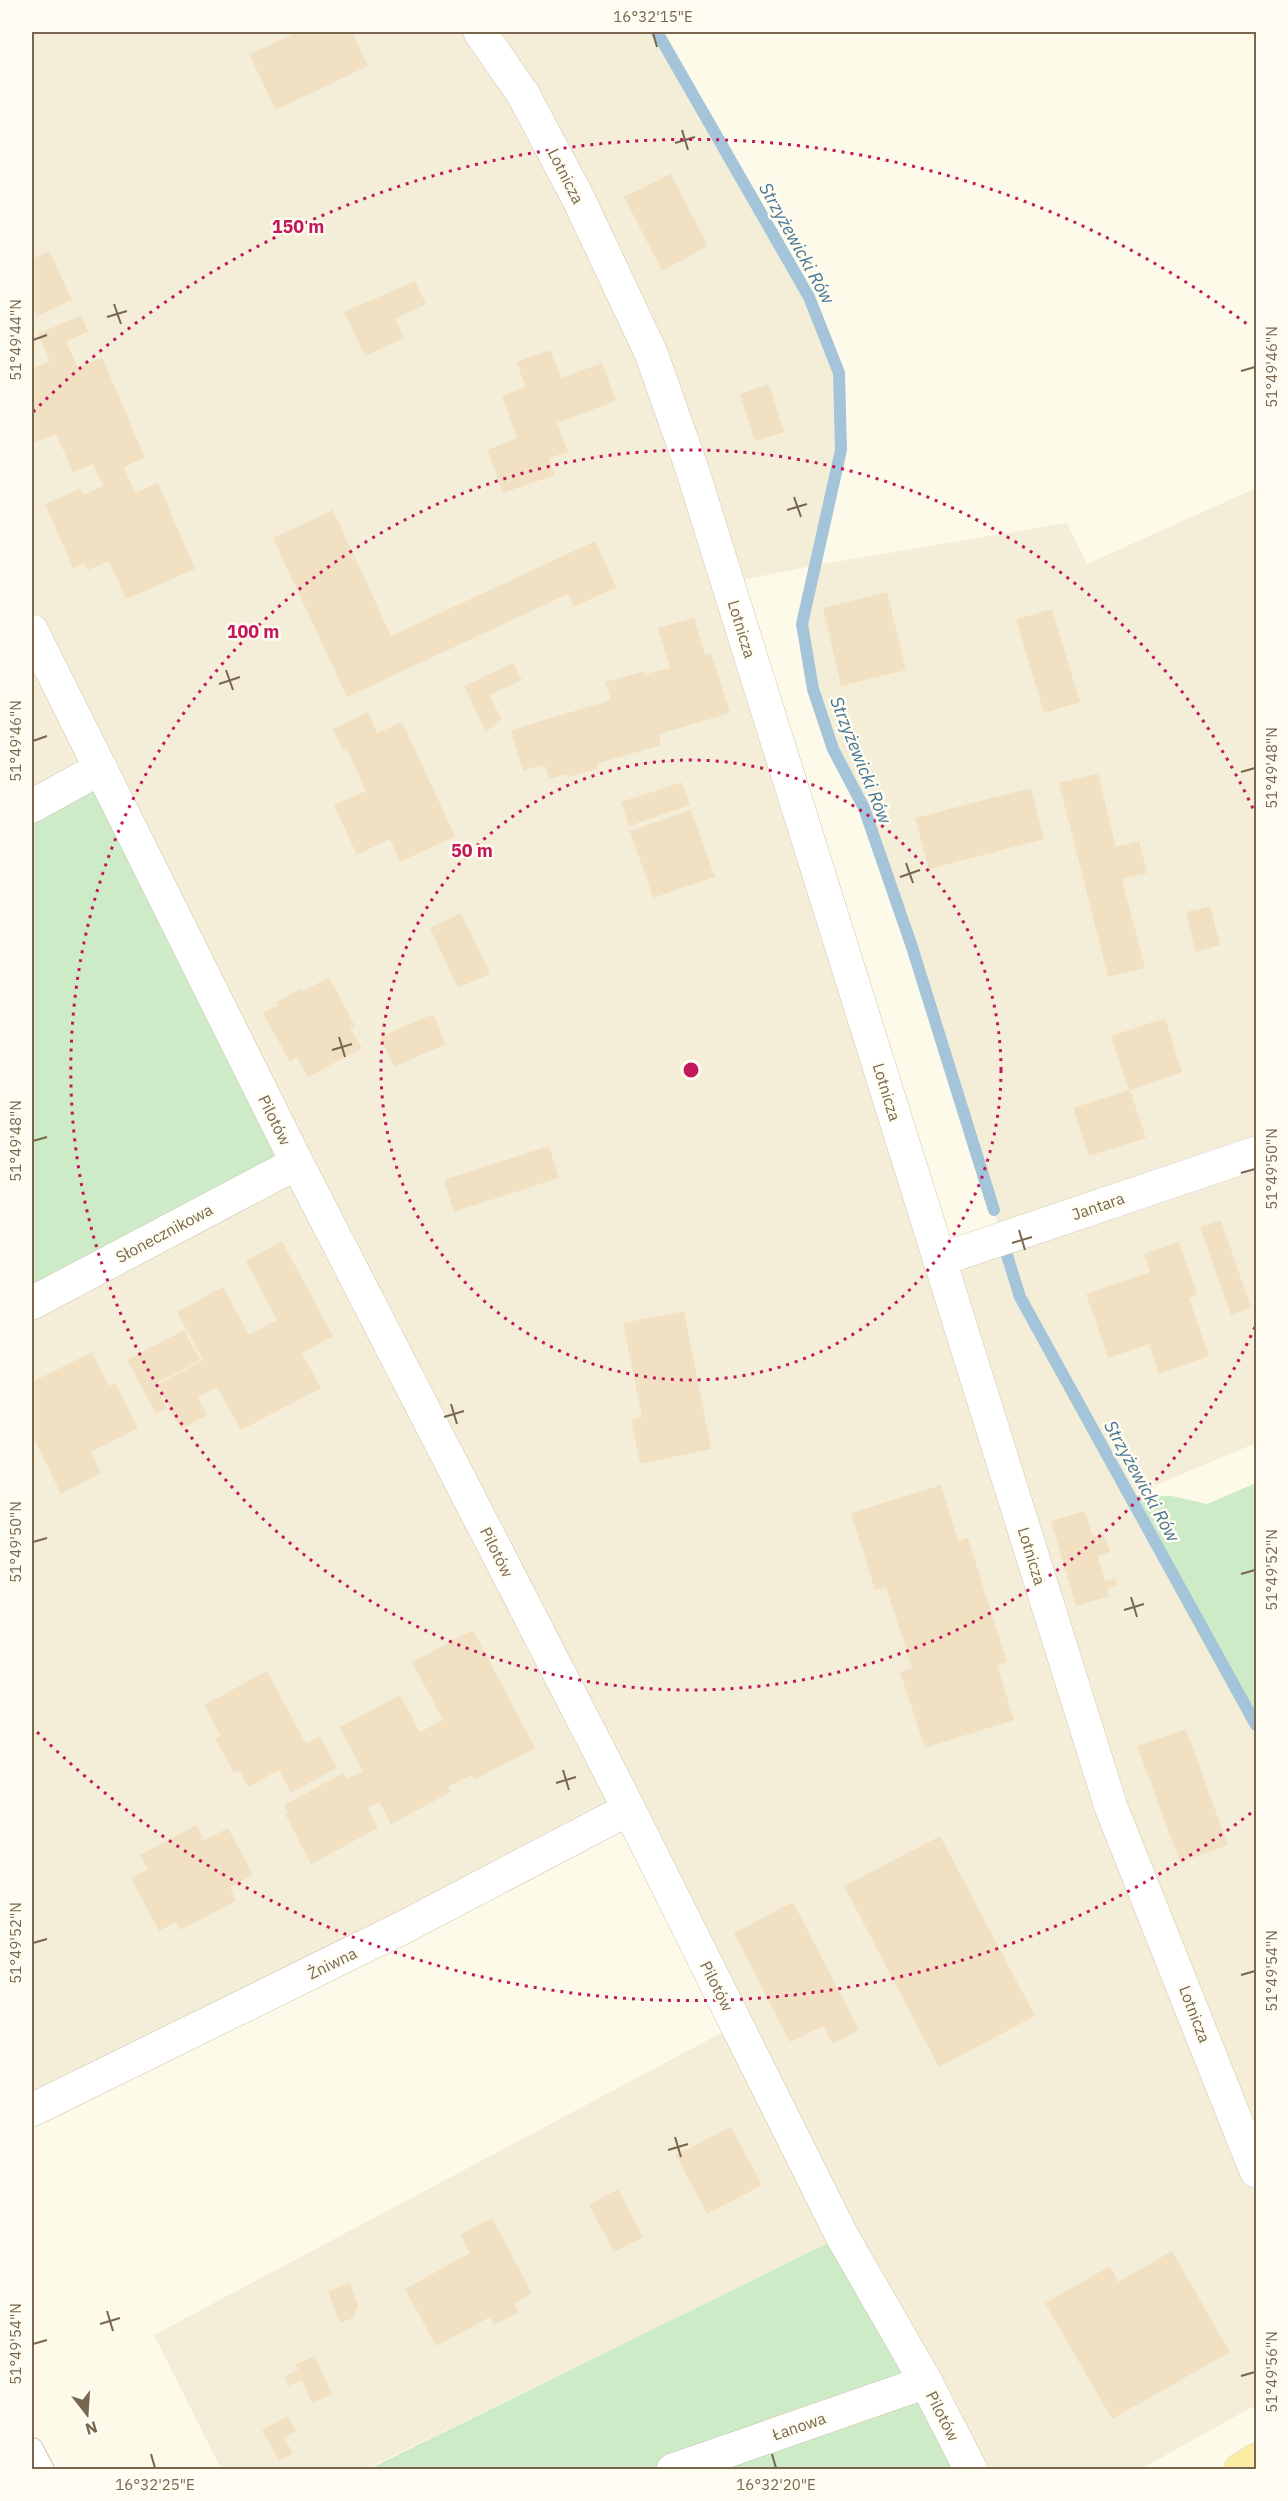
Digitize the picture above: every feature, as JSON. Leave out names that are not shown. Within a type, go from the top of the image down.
[{"type":"main road","points":[[1240,2469],[1257,2460]]},
{"type":"street","name":"Lotnicza","points":[[480,32],[523,94],[578,198],[651,353],[692,469],[1111,1807],[1257,2171]]},
{"type":"street","name":"Pilotów","points":[[32,630],[297,1163],[629,1809],[842,2236],[926,2382],[971,2469]]},
{"type":"street","points":[[32,806],[101,768]]},
{"type":"street","name":"Jantara","points":[[939,1260],[1257,1153]]},
{"type":"street","name":"Słonecznikowa","points":[[32,1303],[297,1163]]},
{"type":"street","name":"Żniwna","points":[[32,2110],[405,1927],[629,1809]]},
{"type":"street","name":"Łanowa","points":[[673,2469],[926,2382]]},
{"type":"lane","points":[[32,2449],[43,2469]]},
{"type":"shaded area","points":[[32,32],[657,32],[809,297],[839,373],[841,450],[817,565],[1067,523],[1087,564],[1256,488],[1256,1443],[1130,1496],[1256,1725],[1256,2405],[1141,2469],[971,2469],[842,2236],[367,2469],[221,2469],[154,2335],[736,2025],[629,1810],[32,2098]],"holes":[[[816,565],[802,624],[813,689],[833,749],[864,808],[912,947],[1002,1238],[939,1259],[727,583]]]},
{"type":"green space","points":[[101,768],[297,1163],[32,1303],[32,806]]},
{"type":"green space","points":[[1256,1483],[1256,1725],[1130,1495],[1172,1496],[1207,1504]]},
{"type":"green space","points":[[842,2236],[971,2470],[367,2470]]},
{"type":"building","points":[[298,32],[352,32],[368,66],[276,110],[249,54]]},
{"type":"building","points":[[671,174],[708,246],[662,271],[624,197]]},
{"type":"building","points":[[49,251],[72,300],[37,316],[32,305],[32,259]]},
{"type":"building","points":[[415,281],[426,304],[395,319],[404,338],[365,356],[344,312]]},
{"type":"building","points":[[81,315],[88,332],[66,341],[78,368],[102,357],[145,458],[124,467],[135,493],[158,483],[195,569],[126,599],[109,561],[88,570],[85,563],[73,568],[45,504],[80,489],[83,495],[103,486],[93,464],[73,472],[56,434],[32,443],[32,369],[50,361],[38,334]]},
{"type":"building","points":[[550,350],[561,378],[602,363],[616,401],[557,423],[568,452],[549,458],[555,475],[503,493],[487,450],[517,438],[502,396],[526,387],[516,362]]},
{"type":"building","points":[[769,384],[784,432],[755,441],[740,394]]},
{"type":"building","points":[[333,510],[391,636],[595,541],[616,587],[574,607],[568,594],[347,697],[273,538]]},
{"type":"building","points":[[887,592],[906,670],[841,686],[823,608]]},
{"type":"building","points":[[1052,609],[1080,702],[1044,713],[1016,619]]},
{"type":"building","points":[[694,618],[705,655],[711,653],[730,713],[659,734],[661,745],[596,764],[598,769],[568,777],[567,774],[549,779],[545,766],[541,767],[541,765],[523,771],[511,730],[611,700],[605,682],[645,671],[646,674],[670,668],[658,628]]},
{"type":"building","points":[[513,663],[522,680],[490,695],[501,719],[486,732],[464,686]]},
{"type":"building","points":[[368,712],[377,733],[402,722],[455,836],[400,862],[390,839],[357,855],[334,805],[366,791],[346,748],[343,750],[333,729]]},
{"type":"building","points":[[1098,773],[1116,847],[1139,841],[1147,873],[1122,879],[1145,968],[1108,977],[1059,783]]},
{"type":"building","points":[[682,782],[690,805],[629,826],[621,802]]},
{"type":"building","points":[[1031,788],[1044,839],[929,869],[915,818]]},
{"type":"building","points":[[691,810],[715,877],[653,898],[630,831]]},
{"type":"building","points":[[1210,906],[1220,945],[1196,952],[1186,912]]},
{"type":"building","points":[[461,913],[490,974],[458,988],[430,928]]},
{"type":"building","points":[[329,977],[355,1026],[350,1028],[362,1048],[308,1077],[297,1057],[290,1062],[263,1013],[278,1005],[276,1002],[302,988],[304,991]]},
{"type":"building","points":[[433,1014],[446,1044],[394,1067],[380,1037]]},
{"type":"building","points":[[1165,1018],[1182,1072],[1130,1090],[1146,1138],[1089,1156],[1073,1108],[1129,1090],[1111,1036]]},
{"type":"building","points":[[549,1146],[559,1178],[454,1212],[444,1180]]},
{"type":"building","points":[[1221,1220],[1251,1308],[1231,1315],[1200,1227]]},
{"type":"building","points":[[282,1241],[333,1336],[302,1353],[321,1388],[241,1430],[217,1387],[198,1398],[207,1415],[181,1429],[157,1385],[203,1360],[177,1312],[223,1287],[249,1335],[277,1320],[246,1261]]},
{"type":"building","points":[[1179,1242],[1197,1294],[1189,1298],[1209,1356],[1159,1374],[1149,1344],[1108,1358],[1086,1294],[1150,1272],[1144,1254]]},
{"type":"building","points":[[684,1311],[711,1449],[640,1464],[631,1420],[642,1417],[623,1323]]},
{"type":"building","points":[[184,1330],[200,1360],[155,1384],[167,1408],[156,1414],[127,1360]]},
{"type":"building","points":[[92,1352],[109,1386],[115,1383],[138,1428],[91,1452],[101,1473],[61,1494],[32,1435],[32,1382]]},
{"type":"building","points":[[941,1485],[958,1541],[968,1538],[1007,1662],[997,1665],[1014,1720],[925,1748],[900,1672],[912,1668],[886,1587],[875,1590],[851,1513]]},
{"type":"building","points":[[1085,1511],[1093,1537],[1104,1534],[1110,1552],[1098,1556],[1105,1582],[1115,1578],[1117,1586],[1107,1588],[1109,1596],[1076,1606],[1051,1521]]},
{"type":"building","points":[[473,1630],[535,1748],[474,1780],[471,1775],[448,1787],[451,1792],[391,1824],[379,1802],[368,1808],[378,1828],[311,1864],[285,1814],[288,1813],[284,1805],[344,1773],[347,1779],[363,1772],[340,1727],[400,1695],[420,1732],[443,1720],[412,1662]]},
{"type":"building","points":[[267,1671],[306,1744],[320,1736],[337,1768],[291,1793],[279,1770],[248,1787],[239,1770],[234,1773],[215,1739],[221,1736],[204,1705]]},
{"type":"building","points":[[1186,1729],[1228,1845],[1180,1862],[1137,1746]]},
{"type":"building","points":[[196,1825],[204,1840],[228,1828],[253,1875],[230,1887],[236,1901],[180,1930],[176,1922],[159,1931],[131,1878],[148,1869],[140,1855]]},
{"type":"building","points":[[940,1836],[1035,2016],[939,2067],[844,1886]]},
{"type":"building","points":[[793,1902],[859,2030],[833,2044],[823,2026],[790,2042],[734,1933]]},
{"type":"building","points":[[731,2127],[762,2185],[707,2214],[676,2155]]},
{"type":"building","points":[[618,2189],[643,2237],[614,2252],[589,2205]]},
{"type":"building","points":[[492,2218],[532,2293],[514,2304],[519,2312],[494,2325],[490,2317],[436,2346],[405,2289],[470,2253],[460,2235]]},
{"type":"building","points":[[1172,2251],[1230,2352],[1112,2419],[1045,2303],[1110,2266],[1118,2282]]},
{"type":"building","points":[[350,2283],[358,2305],[353,2318],[340,2323],[328,2291]]},
{"type":"building","points":[[315,2356],[332,2394],[312,2403],[302,2380],[288,2386],[284,2377],[298,2370],[295,2365]]},
{"type":"building","points":[[288,2416],[296,2431],[284,2438],[293,2453],[279,2461],[262,2430]]},
{"type":"waterway","name":"Strzyżewicki Rów","points":[[657,32],[809,297],[839,373],[841,450],[802,624],[813,689],[833,749],[864,808],[912,947],[994,1210]]},
{"type":"waterway","name":"Strzyżewicki Rów","points":[[1005,1249],[1020,1297],[1256,1725]]}]
